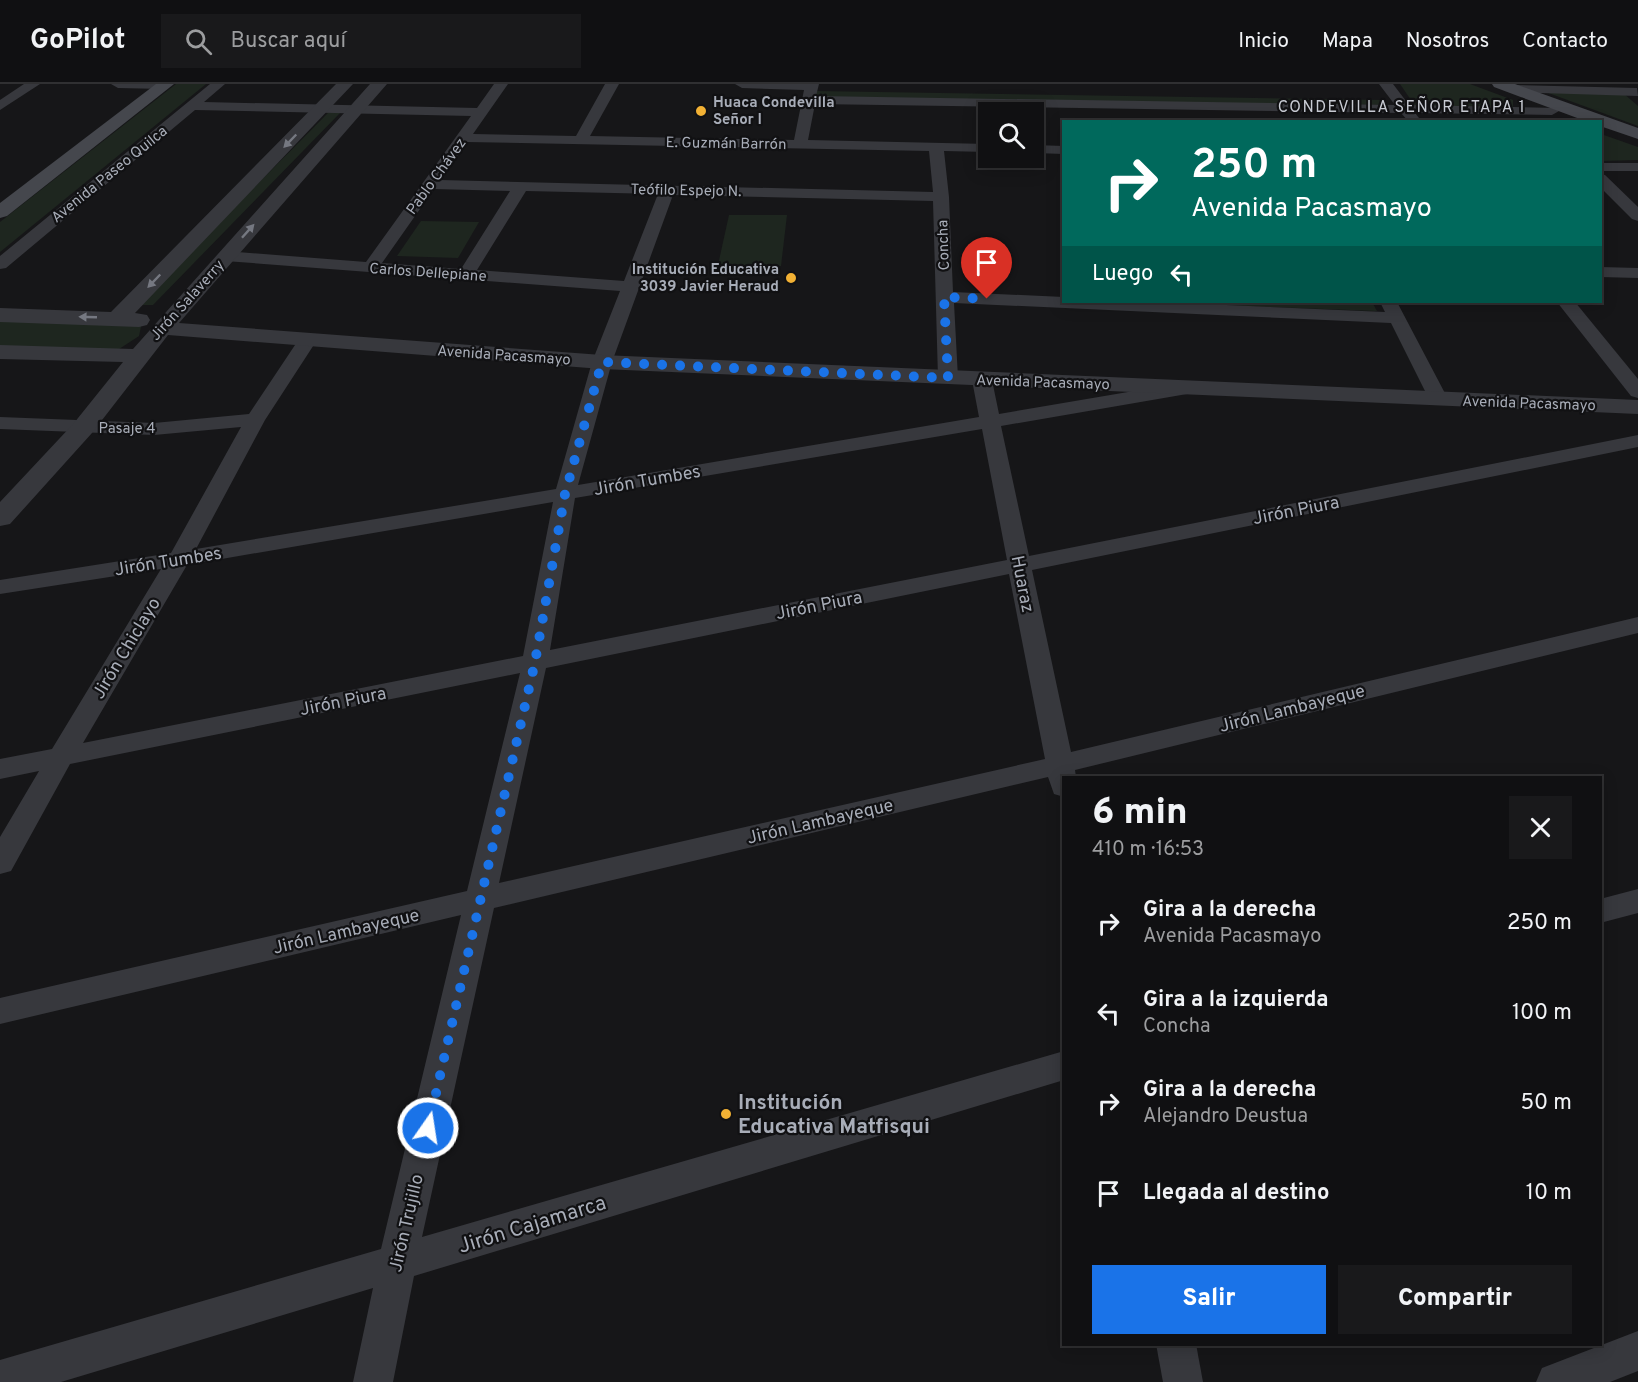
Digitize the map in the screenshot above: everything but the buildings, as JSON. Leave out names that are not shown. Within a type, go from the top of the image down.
[{"type":"main road","name":"Avenida Paseo Quilca","points":[[0,212],[165,84]]},
{"type":"main road","points":[[1480,84],[1596,120]]},
{"type":"main road","points":[[1515,93],[1548,116],[1571,120]]},
{"type":"main road","points":[[1602,122],[1638,134]]},
{"type":"main road","points":[[1602,129],[1638,142]]},
{"type":"street","points":[[0,106],[33,84]]},
{"type":"street","points":[[117,84],[165,84]]},
{"type":"street","name":"Avenida Paseo Quilca","points":[[0,264],[218,84]]},
{"type":"street","name":"Jirón Salaverry","points":[[118,318],[345,84]]},
{"type":"street","name":"Jirón Salaverry","points":[[0,518],[83,428],[164,325],[379,84]]},
{"type":"street","name":"Pablo Chávez","points":[[370,268],[501,84]]},
{"type":"street","points":[[581,140],[612,84]]},
{"type":"street","points":[[742,84],[811,90],[1162,104],[1401,103],[1515,93],[1634,90]]},
{"type":"street","points":[[1386,84],[1413,120]]},
{"type":"street","points":[[811,90],[1269,93],[1401,103]]},
{"type":"street","points":[[800,144],[811,90]]},
{"type":"street","points":[[1162,104],[1167,120]]},
{"type":"street","points":[[193,106],[482,112]]},
{"type":"street","name":"E. Guzmán Barrón","points":[[463,138],[978,148]]},
{"type":"street","name":"Concha","points":[[936,147],[941,197],[948,378]]},
{"type":"street","points":[[1044,149],[1062,150]]},
{"type":"street","points":[[1602,167],[1638,168]]},
{"type":"street","points":[[1602,180],[1638,216]]},
{"type":"street","name":"Teófilo Espejo N.","points":[[430,184],[941,197]]},
{"type":"street","points":[[466,275],[521,186]]},
{"type":"street","name":"Jirón Trujillo","points":[[373,1382],[397,1264],[535,662],[565,494],[602,362],[667,190]]},
{"type":"street","name":"Carlos Dellepiane","points":[[225,256],[630,287]]},
{"type":"street","points":[[1602,272],[1638,273]]},
{"type":"street","points":[[944,297],[1062,301]]},
{"type":"street","points":[[1113,303],[1393,310],[1438,399]]},
{"type":"street","points":[[1567,303],[1638,392]]},
{"type":"street","name":"Avenida Pacasmayo","points":[[0,315],[118,318],[308,340],[602,362],[1638,407]]},
{"type":"street","name":"Jirón Chiclayo","points":[[0,863],[179,559],[255,420],[308,340]]},
{"type":"street","points":[[0,352],[138,356]]},
{"type":"street","name":"Huaraz","points":[[982,380],[1061,776]]},
{"type":"street","name":"Jirón Tumbes","points":[[0,587],[179,559],[1187,388]]},
{"type":"street","name":"Pasaje 4","points":[[0,423],[154,429],[255,420]]},
{"type":"street","name":"Jirón Piura","points":[[0,769],[1638,441]]},
{"type":"street","name":"Jirón Lambayeque","points":[[0,1011],[480,900],[1061,776],[1638,625]]},
{"type":"street","points":[[1602,910],[1638,901]]},
{"type":"street","name":"Jirón Cajamarca","points":[[0,1380],[1062,1066]]},
{"type":"street","points":[[1176,1346],[1183,1382]]},
{"type":"street","points":[[1556,1382],[1638,1351]]},
{"type":"shaded area","points":[[176,84],[206,84],[0,252],[0,222]]},
{"type":"shaded area","points":[[1400,84],[1470,84],[1513,100],[1513,107],[1415,106]]},
{"type":"shaded area","points":[[816,91],[1383,100],[1388,105],[813,98]]},
{"type":"shaded area","points":[[1543,91],[1623,93],[1638,106],[1638,126]]},
{"type":"shaded area","points":[[341,112],[153,305],[137,305],[328,113]]},
{"type":"shaded area","points":[[1602,134],[1638,147],[1638,160],[1602,161]]},
{"type":"shaded area","points":[[729,215],[787,215],[781,266],[718,265]]},
{"type":"shaded area","points":[[421,221],[479,222],[458,258],[397,256]]},
{"type":"shaded area","points":[[1165,303],[1373,303],[1377,311]]},
{"type":"shaded area","points":[[0,319],[142,322],[139,336],[116,351],[0,347]]},
{"type":"place","name":"Huaca Condevilla Señor I","points":[[701,111]]},
{"type":"place","name":"Institución Educativa 3039 Javier Heraud","points":[[791,278]]},
{"type":"place","name":"Institución Educativa Matfisqui","points":[[726,1114]]},
{"type":"district","name":"CONDEVILLA SEÑOR ETAPA 1","points":[[1402,106]]},
{"type":"route","points":[[428,1128],[535,662],[565,494],[602,362],[948,378],[944,297],[987,299]]}]
